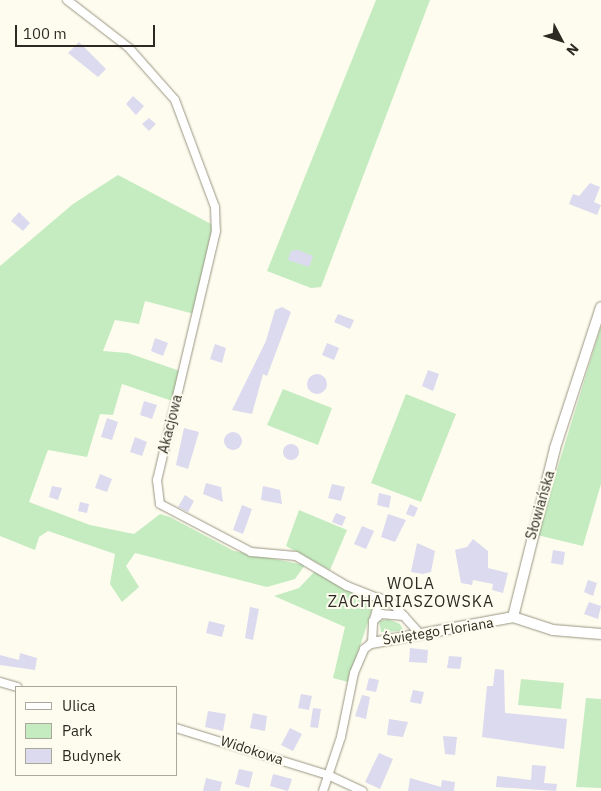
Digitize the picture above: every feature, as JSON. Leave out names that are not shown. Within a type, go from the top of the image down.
[{"type":"street","name":"Akacjowa","points":[[67,0],[146,64],[181,110],[210,187],[217,227],[164,440],[157,499],[226,541],[251,552],[296,556],[347,586],[380,598],[404,616],[418,632]]},
{"type":"street","name":"Słowiańska","points":[[513,617],[555,448],[601,307]]},
{"type":"street","points":[[372,643],[373,622],[380,598]]},
{"type":"street","points":[[373,622],[381,614],[404,616]]},
{"type":"street","points":[[513,617],[553,630],[601,634]]},
{"type":"street","name":"Świętego Floriana","points":[[323,791],[342,737],[354,673],[360,656],[372,643],[418,632],[513,617]]},
{"type":"street","points":[[0,682],[15,686]]},
{"type":"street","name":"Widokowa","points":[[178,729],[328,775],[362,791]]},
{"type":"green space","points":[[376,0],[430,0],[321,287],[311,288],[267,271]]},
{"type":"green space","points":[[118,175],[213,225],[194,314],[145,301],[139,324],[115,320],[103,351],[128,353],[180,371],[172,401],[122,384],[113,415],[100,414],[87,457],[48,450],[29,502],[90,525],[134,534],[160,514],[170,517],[234,551],[305,565],[295,579],[267,587],[135,553],[126,566],[139,587],[122,602],[110,584],[115,554],[48,531],[39,537],[35,550],[0,536],[0,266],[73,204]]},
{"type":"green space","points":[[601,326],[601,484],[583,546],[537,535]]},
{"type":"green space","points":[[283,389],[332,408],[318,445],[267,425]]},
{"type":"green space","points":[[406,394],[456,414],[421,502],[371,483]]},
{"type":"green space","points":[[299,510],[347,530],[330,570],[286,546]]},
{"type":"green space","points":[[316,570],[375,601],[348,682],[333,678],[345,627],[274,596],[299,588]]},
{"type":"green space","points":[[388,619],[400,624],[404,631],[381,632],[379,621]]},
{"type":"green space","points":[[521,679],[564,683],[561,709],[518,705]]},
{"type":"green space","points":[[586,698],[601,699],[601,788],[576,787]]},
{"type":"building","points":[[79,42],[106,69],[98,77],[68,53]]},
{"type":"building","points":[[133,96],[144,106],[136,115],[126,104]]},
{"type":"building","points":[[149,118],[156,124],[149,131],[142,124]]},
{"type":"building","points":[[590,183],[600,187],[594,202],[601,205],[597,215],[569,204],[573,194],[579,196]]},
{"type":"building","points":[[19,212],[30,223],[23,231],[11,221]]},
{"type":"building","points":[[298,250],[313,256],[309,267],[288,260],[291,251]]},
{"type":"building","points":[[282,307],[291,312],[267,376],[263,374],[252,414],[232,410],[266,341],[275,310]]},
{"type":"building","points":[[338,314],[354,320],[350,329],[334,322]]},
{"type":"building","points":[[155,338],[168,343],[163,356],[151,351]]},
{"type":"building","points":[[327,343],[339,348],[334,360],[322,355]]},
{"type":"building","points":[[215,344],[226,348],[222,363],[210,359]]},
{"type":"building","points":[[428,370],[439,374],[433,391],[422,386]]},
{"type":"building","points":[[317,374],[324,377],[327,384],[324,391],[317,394],[310,391],[307,384],[310,377]]},
{"type":"building","points":[[144,401],[157,405],[152,419],[140,415]]},
{"type":"building","points":[[107,418],[118,422],[112,440],[101,437]]},
{"type":"building","points":[[184,428],[199,432],[188,469],[176,465]]},
{"type":"building","points":[[233,432],[239,435],[242,441],[239,447],[233,450],[227,447],[224,441],[227,435]]},
{"type":"building","points":[[135,437],[147,442],[142,456],[130,452]]},
{"type":"building","points":[[291,444],[297,446],[299,452],[297,458],[291,460],[285,458],[283,452],[285,446]]},
{"type":"building","points":[[100,474],[112,479],[107,492],[95,488]]},
{"type":"building","points":[[206,483],[221,487],[223,502],[203,494]]},
{"type":"building","points":[[332,484],[345,487],[341,501],[328,498]]},
{"type":"building","points":[[52,486],[62,488],[58,500],[49,497]]},
{"type":"building","points":[[263,486],[280,490],[282,504],[261,500]]},
{"type":"building","points":[[379,493],[391,496],[389,508],[377,505]]},
{"type":"building","points":[[185,495],[194,501],[188,512],[178,507]]},
{"type":"building","points":[[80,502],[89,504],[87,513],[78,511]]},
{"type":"building","points":[[410,504],[418,508],[414,517],[406,514]]},
{"type":"building","points":[[242,505],[252,509],[243,534],[233,530]]},
{"type":"building","points":[[336,513],[346,517],[342,526],[332,522]]},
{"type":"building","points":[[388,514],[406,520],[395,542],[381,537]]},
{"type":"building","points":[[362,526],[374,531],[366,549],[354,544]]},
{"type":"building","points":[[473,539],[488,551],[488,568],[508,573],[503,593],[492,590],[493,584],[473,580],[472,585],[461,583],[455,550],[467,547]]},
{"type":"building","points":[[417,543],[435,551],[431,572],[423,574],[411,572]]},
{"type":"building","points":[[553,550],[565,552],[563,565],[551,563]]},
{"type":"building","points":[[588,580],[597,583],[593,596],[584,592]]},
{"type":"building","points":[[589,602],[601,606],[598,619],[584,614]]},
{"type":"building","points":[[250,607],[259,609],[253,640],[245,638]]},
{"type":"building","points":[[209,621],[225,625],[222,637],[206,633]]},
{"type":"building","points":[[410,648],[428,650],[427,663],[409,662]]},
{"type":"building","points":[[20,653],[37,658],[35,670],[0,665],[0,655],[19,660]]},
{"type":"building","points":[[449,656],[462,657],[460,669],[447,668]]},
{"type":"building","points":[[495,669],[504,670],[505,713],[567,719],[564,749],[482,737],[487,686],[493,686]]},
{"type":"building","points":[[369,678],[379,680],[376,692],[366,690]]},
{"type":"building","points":[[413,690],[424,692],[421,704],[410,702]]},
{"type":"building","points":[[301,694],[312,696],[309,710],[298,708]]},
{"type":"building","points":[[362,695],[370,697],[366,719],[355,716]]},
{"type":"building","points":[[313,708],[321,709],[318,728],[310,727]]},
{"type":"building","points":[[208,711],[226,714],[223,731],[205,727]]},
{"type":"building","points":[[253,713],[267,716],[265,731],[250,728]]},
{"type":"building","points":[[389,719],[408,722],[403,737],[387,735]]},
{"type":"building","points":[[290,728],[302,734],[293,751],[281,745]]},
{"type":"building","points":[[443,736],[457,737],[455,755],[445,754]]},
{"type":"building","points":[[379,753],[393,759],[380,789],[365,782]]},
{"type":"building","points":[[532,765],[546,766],[544,783],[557,784],[556,791],[496,787],[497,776],[531,780]]},
{"type":"building","points":[[239,769],[253,772],[249,788],[235,784]]},
{"type":"building","points":[[273,774],[292,779],[288,791],[270,786]]},
{"type":"building","points":[[206,778],[222,782],[220,791],[203,791]]},
{"type":"building","points":[[410,778],[441,787],[442,780],[455,782],[454,791],[408,791]]},
{"type":"district","name":"WOLA ZACHARIASZOWSKA","points":[[411,592]]}]
